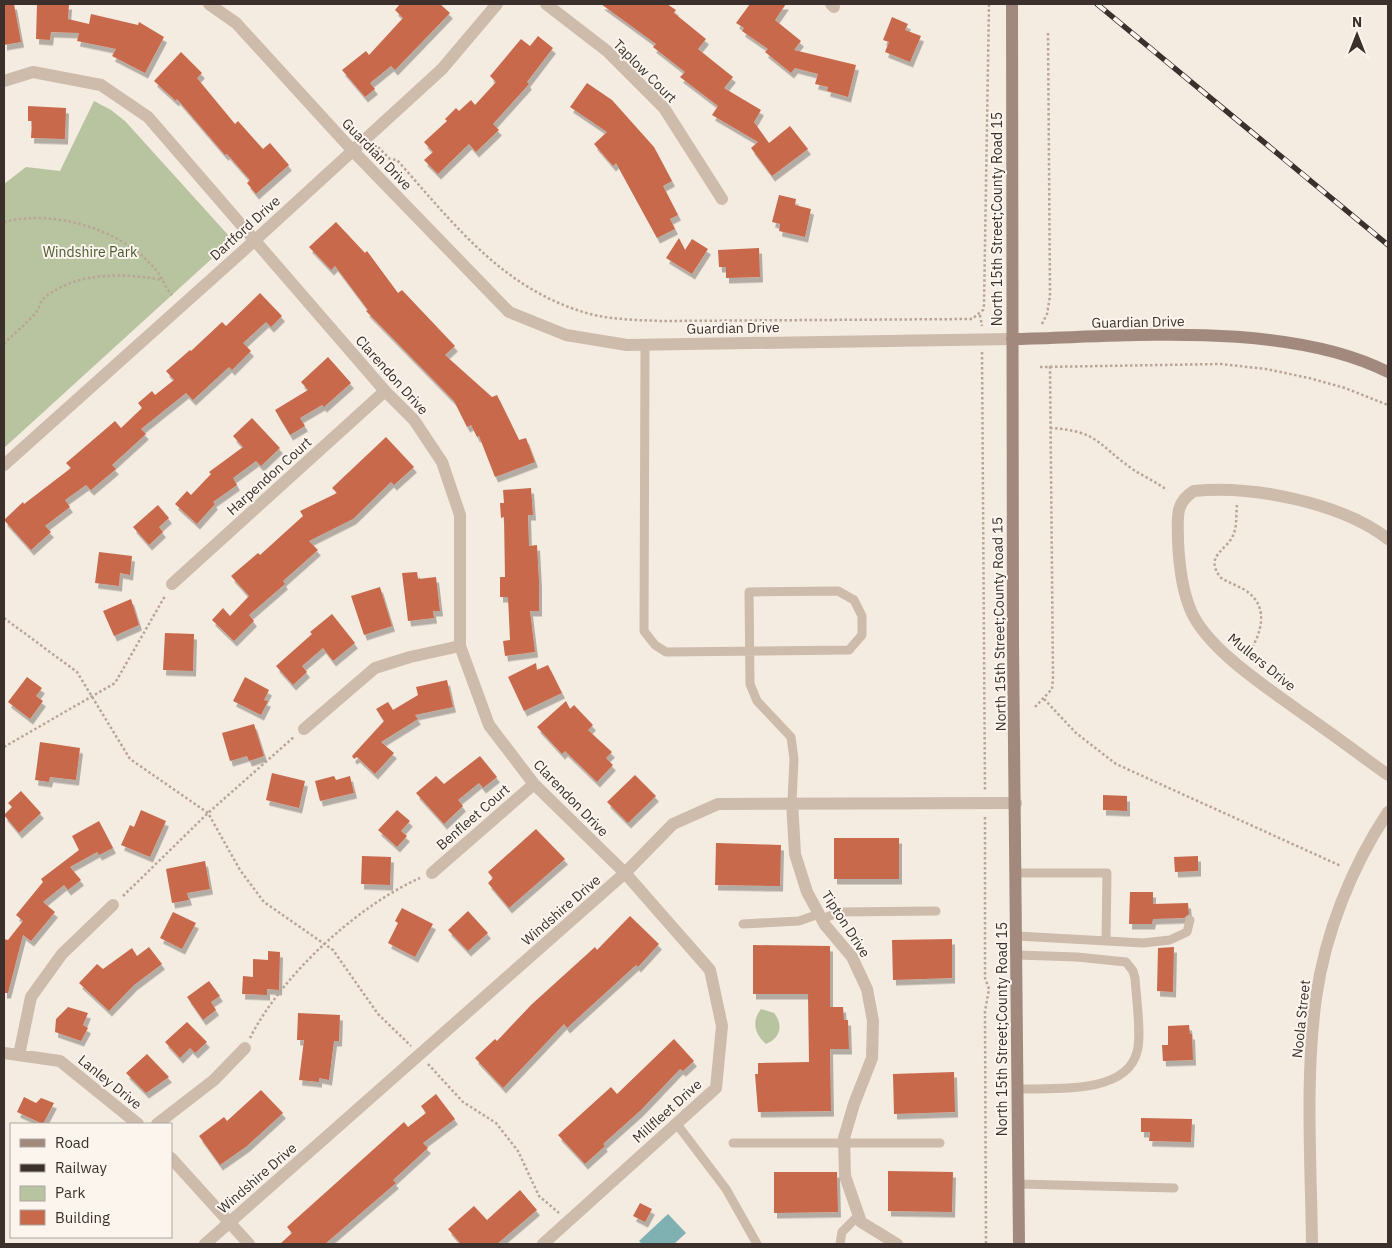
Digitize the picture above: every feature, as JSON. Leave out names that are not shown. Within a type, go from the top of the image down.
[{"type":"street","name":"Guardian Drive","points":[[209,4],[236,23],[353,151],[509,312],[566,335],[627,345],[1174,335],[1257,338],[1300,343],[1341,354],[1388,372]]},
{"type":"street","name":"Dartford Drive","points":[[4,465],[253,242],[442,69],[497,4]]},
{"type":"street","name":"Taplow Court","points":[[546,4],[607,52],[664,108],[722,199]]},
{"type":"street","name":"North 15th Street;County Road 15","points":[[1012,4],[1012,339],[1019,1244]]},
{"type":"street","name":"Clarendon Drive","points":[[4,81],[33,72],[101,86],[148,118],[253,242],[385,392],[414,420],[442,462],[460,515],[460,646],[489,725],[534,784],[625,873]]},
{"type":"street","name":"Harpendon Court","points":[[172,584],[385,392]]},
{"type":"street","name":"Mullers Drive","points":[[1388,539],[1345,515],[1313,503],[1266,494],[1207,489],[1194,491],[1180,503],[1178,517],[1179,556],[1184,590],[1192,612],[1208,635],[1228,656],[1259,682],[1388,775]]},
{"type":"street","points":[[304,729],[375,668],[410,656],[460,646]]},
{"type":"street","name":"Benfleet Court","points":[[432,873],[534,784]]},
{"type":"street","name":"Windshire Drive","points":[[205,1244],[625,873],[673,824],[718,804],[792,802],[1016,803]]},
{"type":"street","name":"Tipton Drive","points":[[792,802],[795,854],[807,892],[821,917],[852,957],[867,989],[873,1021],[872,1058],[854,1104],[845,1143],[845,1176],[858,1216]]},
{"type":"street","name":"Noola Street","points":[[1312,1244],[1309,1108],[1316,998],[1330,937],[1349,886],[1378,827],[1388,812]]},
{"type":"street","name":"Millfleet Drive","points":[[543,1244],[716,1088],[722,1026],[710,970],[625,873]]},
{"type":"street","points":[[19,1055],[32,997],[62,954],[113,905]]},
{"type":"street","points":[[158,1123],[214,1080],[245,1048]]},
{"type":"street","name":"Lanley Drive","points":[[4,1053],[60,1061],[137,1123]]},
{"type":"street","points":[[172,1159],[249,1244]]},
{"type":"street","points":[[858,1216],[861,1222],[897,1244]]},
{"type":"lane","points":[[645,345],[644,631],[655,645],[666,652],[750,651],[849,650],[862,635],[862,616],[854,600],[838,591],[749,592],[750,651],[750,684],[757,701],[791,737],[794,759],[792,802]]},
{"type":"lane","points":[[1016,873],[1107,873],[1106,940]]},
{"type":"lane","points":[[743,924],[799,921],[840,912],[936,911]]},
{"type":"lane","points":[[1017,936],[1143,943],[1170,940],[1187,932],[1190,920]]},
{"type":"lane","points":[[1017,955],[1077,957],[1126,962],[1133,970],[1135,978],[1138,1049],[1134,1062],[1127,1071],[1101,1084],[1018,1089]]},
{"type":"lane","points":[[676,1123],[726,1189],[757,1244]]},
{"type":"lane","points":[[733,1143],[940,1143]]},
{"type":"lane","points":[[1019,1184],[1174,1188]]},
{"type":"lane","points":[[840,1244],[842,1232],[858,1216]]},
{"type":"path","points":[[986,1244],[985,1011],[989,989],[985,978],[986,803],[982,525],[983,339],[980,315],[984,305],[989,4]]},
{"type":"path","points":[[1042,324],[1047,314],[1050,296],[1048,32]]},
{"type":"path","points":[[368,137],[390,159],[397,160],[469,240],[498,268],[524,287],[548,299],[592,314],[626,320],[662,321],[972,319],[980,315]]},
{"type":"path","points":[[4,222],[42,218],[94,228],[118,240],[140,255],[156,269],[168,291],[182,305]]},
{"type":"path","points":[[4,344],[37,310],[43,299],[61,288],[83,280],[127,274],[163,280]]},
{"type":"path","points":[[1040,367],[1221,364],[1266,369],[1345,388],[1388,405]]},
{"type":"path","points":[[1035,707],[1052,689],[1053,678],[1050,366]]},
{"type":"path","points":[[1050,428],[1072,429],[1093,437],[1131,468],[1167,490]]},
{"type":"path","points":[[1237,505],[1234,533],[1217,554],[1215,563],[1220,577],[1246,591],[1259,605],[1262,613],[1259,638],[1247,656]]},
{"type":"path","points":[[4,747],[115,683],[172,584]]},
{"type":"path","points":[[4,618],[30,640],[76,672],[130,759],[208,813],[240,870],[264,902],[333,950],[378,1014],[463,1102],[496,1123],[518,1151],[539,1196],[568,1222]]},
{"type":"path","points":[[1044,699],[1076,733],[1116,764],[1341,866]]},
{"type":"path","points":[[113,905],[208,813],[282,746],[304,729]]},
{"type":"path","points":[[245,1048],[263,1012],[324,944],[353,918],[405,885],[432,873]]},
{"type":"green space","name":"Windshire Park","points":[[94,101],[111,110],[125,121],[229,236],[229,243],[4,448],[4,184],[26,167],[60,171]]},
{"type":"green space","points":[[761,1009],[774,1013],[780,1027],[775,1039],[766,1044],[759,1036],[755,1023]]},
{"type":"water","points":[[668,1214],[686,1233],[674,1244],[642,1244],[639,1241]]},
{"type":"building","points":[[4,4],[14,4],[21,42],[4,45]]},
{"type":"building","points":[[37,4],[69,4],[68,19],[89,24],[91,14],[138,25],[139,22],[164,37],[145,73],[112,56],[116,49],[77,41],[79,33],[51,32],[50,40],[36,39]]},
{"type":"building","points":[[400,4],[440,4],[450,13],[395,70],[391,66],[370,83],[375,89],[365,97],[342,70],[366,51],[369,55],[403,18],[395,10]]},
{"type":"building","points":[[601,4],[667,4],[676,10],[674,13],[706,39],[698,49],[733,77],[724,88],[761,110],[754,122],[769,143],[790,126],[808,149],[772,176],[751,148],[758,142],[712,115],[718,106],[680,77],[685,72],[653,47],[656,44]]},
{"type":"building","points":[[750,4],[786,4],[775,20],[801,41],[794,50],[856,65],[848,97],[827,91],[828,87],[815,84],[818,74],[795,68],[791,73],[765,52],[768,49],[742,31],[744,28],[736,23]]},
{"type":"building","points":[[892,17],[908,24],[905,30],[921,36],[910,62],[885,52],[889,42],[883,40]]},
{"type":"building","points":[[538,36],[553,48],[527,82],[529,84],[493,124],[499,130],[476,152],[469,144],[438,174],[424,160],[433,152],[424,142],[447,121],[445,119],[456,108],[459,111],[471,100],[475,105],[496,82],[490,76],[521,39],[530,46]]},
{"type":"building","points":[[181,52],[202,73],[197,78],[235,124],[238,121],[263,149],[270,143],[289,165],[256,194],[247,183],[250,180],[227,154],[225,155],[177,99],[176,101],[154,81]]},
{"type":"building","points":[[587,83],[612,100],[654,147],[672,181],[663,186],[678,215],[670,219],[675,229],[657,238],[616,163],[613,166],[594,144],[607,132],[570,107]]},
{"type":"building","points":[[28,106],[66,108],[65,139],[31,138],[32,121],[28,121]]},
{"type":"building","points":[[779,195],[796,199],[795,205],[811,209],[805,237],[779,231],[780,224],[772,222]]},
{"type":"building","points":[[336,222],[365,253],[367,251],[398,293],[402,290],[455,346],[445,355],[492,397],[497,395],[519,440],[526,438],[535,462],[495,477],[479,436],[477,437],[471,425],[467,427],[454,401],[366,311],[368,310],[335,266],[331,270],[309,247]]},
{"type":"building","points":[[679,238],[685,250],[692,239],[708,249],[692,274],[666,258]]},
{"type":"building","points":[[759,248],[760,277],[726,278],[726,267],[719,267],[718,250]]},
{"type":"building","points":[[260,293],[282,316],[271,327],[266,322],[243,343],[251,351],[232,370],[229,367],[193,400],[186,393],[141,429],[146,434],[112,465],[116,469],[91,490],[86,485],[65,500],[70,507],[45,526],[51,532],[31,550],[4,520],[23,502],[24,504],[71,468],[66,463],[115,421],[121,428],[142,408],[138,403],[152,391],[155,395],[174,380],[166,371],[222,322],[226,326]]},
{"type":"building","points":[[328,357],[351,383],[324,407],[322,405],[300,418],[305,426],[290,435],[275,410],[308,390],[301,382]]},
{"type":"building","points":[[252,418],[280,448],[261,466],[256,461],[233,478],[237,485],[213,502],[215,504],[197,524],[175,504],[187,491],[191,495],[211,474],[209,472],[243,447],[233,436]]},
{"type":"building","points":[[386,437],[414,467],[394,485],[391,482],[353,519],[309,541],[318,550],[283,581],[285,584],[249,615],[254,621],[234,641],[212,620],[223,608],[230,616],[249,596],[231,576],[258,553],[260,555],[303,516],[300,511],[337,493],[332,488]]},
{"type":"building","points":[[531,488],[533,515],[528,515],[529,546],[537,545],[539,582],[539,611],[530,611],[535,652],[505,656],[503,641],[510,640],[508,597],[500,597],[500,577],[505,577],[504,517],[501,518],[500,503],[504,503],[503,490]]},
{"type":"building","points":[[158,505],[169,518],[159,527],[163,532],[149,545],[133,527]]},
{"type":"building","points":[[99,552],[132,556],[130,575],[120,573],[119,586],[95,583]]},
{"type":"building","points":[[417,572],[418,579],[436,577],[440,611],[433,611],[434,618],[408,621],[402,573]]},
{"type":"building","points":[[380,587],[392,626],[364,635],[351,596]]},
{"type":"building","points":[[131,599],[139,625],[114,636],[103,611]]},
{"type":"building","points":[[332,614],[355,643],[333,661],[323,648],[302,666],[307,672],[293,685],[276,666],[312,634],[310,632]]},
{"type":"building","points":[[165,633],[194,634],[193,671],[163,670]]},
{"type":"building","points":[[536,663],[537,670],[548,665],[562,693],[524,711],[508,677]]},
{"type":"building","points":[[27,677],[42,688],[36,696],[43,701],[30,719],[8,702]]},
{"type":"building","points":[[245,677],[269,690],[264,700],[268,701],[261,715],[233,701]]},
{"type":"building","points":[[447,680],[453,707],[415,715],[418,719],[381,742],[394,753],[375,774],[357,757],[354,759],[352,756],[384,721],[376,709],[388,702],[393,710],[418,695],[416,687]]},
{"type":"building","points":[[566,701],[570,709],[574,705],[593,725],[588,730],[612,752],[606,758],[613,765],[597,782],[565,751],[562,754],[537,727]]},
{"type":"building","points":[[254,724],[264,756],[249,761],[247,756],[230,761],[222,733]]},
{"type":"building","points":[[40,742],[80,748],[76,780],[50,777],[49,782],[35,780]]},
{"type":"building","points":[[480,756],[497,777],[483,788],[479,783],[458,800],[463,806],[444,824],[416,793],[436,776],[444,784]]},
{"type":"building","points":[[272,773],[305,781],[299,808],[266,800]]},
{"type":"building","points":[[635,775],[656,796],[628,823],[607,802]]},
{"type":"building","points":[[334,776],[336,780],[350,776],[354,793],[320,801],[315,781]]},
{"type":"building","points":[[21,791],[41,813],[19,833],[4,815],[12,807],[8,803]]},
{"type":"building","points":[[1103,795],[1127,796],[1127,811],[1103,810]]},
{"type":"building","points":[[141,810],[166,821],[150,857],[121,845],[130,825],[134,827]]},
{"type":"building","points":[[397,810],[410,821],[401,831],[407,836],[397,847],[378,830]]},
{"type":"building","points":[[99,821],[113,848],[99,855],[97,852],[70,867],[81,880],[68,890],[64,885],[43,902],[55,912],[31,941],[23,935],[8,993],[4,993],[4,939],[8,940],[23,921],[16,915],[43,882],[41,879],[79,850],[72,836]]},
{"type":"building","points":[[536,829],[565,859],[509,908],[488,883],[493,878],[488,872]]},
{"type":"building","points":[[834,838],[899,838],[899,879],[834,879]]},
{"type":"building","points":[[716,843],[781,845],[780,886],[715,885]]},
{"type":"building","points":[[362,856],[391,857],[390,885],[361,884]]},
{"type":"building","points":[[1198,856],[1198,871],[1175,872],[1174,857]]},
{"type":"building","points":[[205,861],[210,889],[187,893],[189,900],[172,903],[166,869]]},
{"type":"building","points":[[1130,892],[1153,892],[1153,904],[1188,903],[1189,914],[1184,918],[1153,919],[1152,924],[1129,924]]},
{"type":"building","points":[[402,908],[433,924],[415,957],[388,943],[398,923],[395,921]]},
{"type":"building","points":[[468,911],[488,933],[468,951],[448,930]]},
{"type":"building","points":[[173,912],[196,923],[182,949],[160,938]]},
{"type":"building","points":[[630,916],[659,944],[638,967],[636,965],[567,1028],[564,1024],[503,1088],[475,1058],[495,1039],[497,1041],[531,1005],[595,947],[597,950]]},
{"type":"building","points":[[952,939],[952,978],[893,980],[892,940]]},
{"type":"building","points":[[753,945],[830,946],[830,1007],[843,1007],[844,1020],[848,1020],[849,1049],[830,1049],[831,1111],[758,1112],[755,1074],[758,1074],[758,1063],[809,1062],[808,994],[753,994]]},
{"type":"building","points":[[149,947],[162,964],[134,985],[109,1011],[79,983],[97,964],[103,969],[132,948],[137,956]]},
{"type":"building","points":[[1174,947],[1173,992],[1157,991],[1158,948]]},
{"type":"building","points":[[268,951],[280,952],[279,990],[267,989],[267,995],[242,994],[243,976],[253,977],[253,959],[268,960]]},
{"type":"building","points":[[209,981],[220,996],[211,1002],[216,1010],[203,1020],[187,997]]},
{"type":"building","points":[[68,1007],[88,1013],[83,1025],[88,1028],[81,1041],[55,1032],[56,1019]]},
{"type":"building","points":[[298,1013],[340,1015],[339,1041],[334,1041],[329,1080],[319,1078],[319,1082],[299,1080],[304,1040],[297,1040]]},
{"type":"building","points":[[187,1022],[207,1042],[195,1053],[190,1048],[180,1058],[165,1042]]},
{"type":"building","points":[[1189,1025],[1190,1034],[1192,1034],[1193,1060],[1163,1061],[1162,1045],[1168,1045],[1168,1026]]},
{"type":"building","points":[[674,1039],[694,1061],[683,1071],[680,1069],[585,1164],[558,1135],[611,1087],[617,1094]]},
{"type":"building","points":[[147,1054],[169,1077],[146,1093],[126,1073]]},
{"type":"building","points":[[954,1072],[955,1112],[894,1114],[893,1074]]},
{"type":"building","points":[[261,1090],[283,1113],[247,1146],[220,1165],[199,1136],[224,1117],[227,1121]]},
{"type":"building","points":[[436,1094],[455,1119],[423,1143],[428,1148],[393,1180],[396,1183],[325,1244],[280,1244],[292,1233],[287,1227],[404,1122],[408,1127],[426,1113],[421,1106]]},
{"type":"building","points":[[24,1097],[36,1103],[41,1098],[54,1103],[44,1123],[17,1112]]},
{"type":"building","points":[[1141,1118],[1192,1119],[1191,1142],[1149,1141],[1150,1132],[1141,1132]]},
{"type":"building","points":[[888,1171],[953,1172],[952,1212],[888,1211]]},
{"type":"building","points":[[774,1172],[837,1172],[838,1212],[774,1213]]},
{"type":"building","points":[[520,1190],[537,1210],[497,1244],[461,1244],[448,1229],[474,1206],[487,1220]]},
{"type":"building","points":[[640,1203],[652,1209],[645,1222],[633,1216]]},
{"type":"railway","points":[[1097,4],[1388,245]]}]
